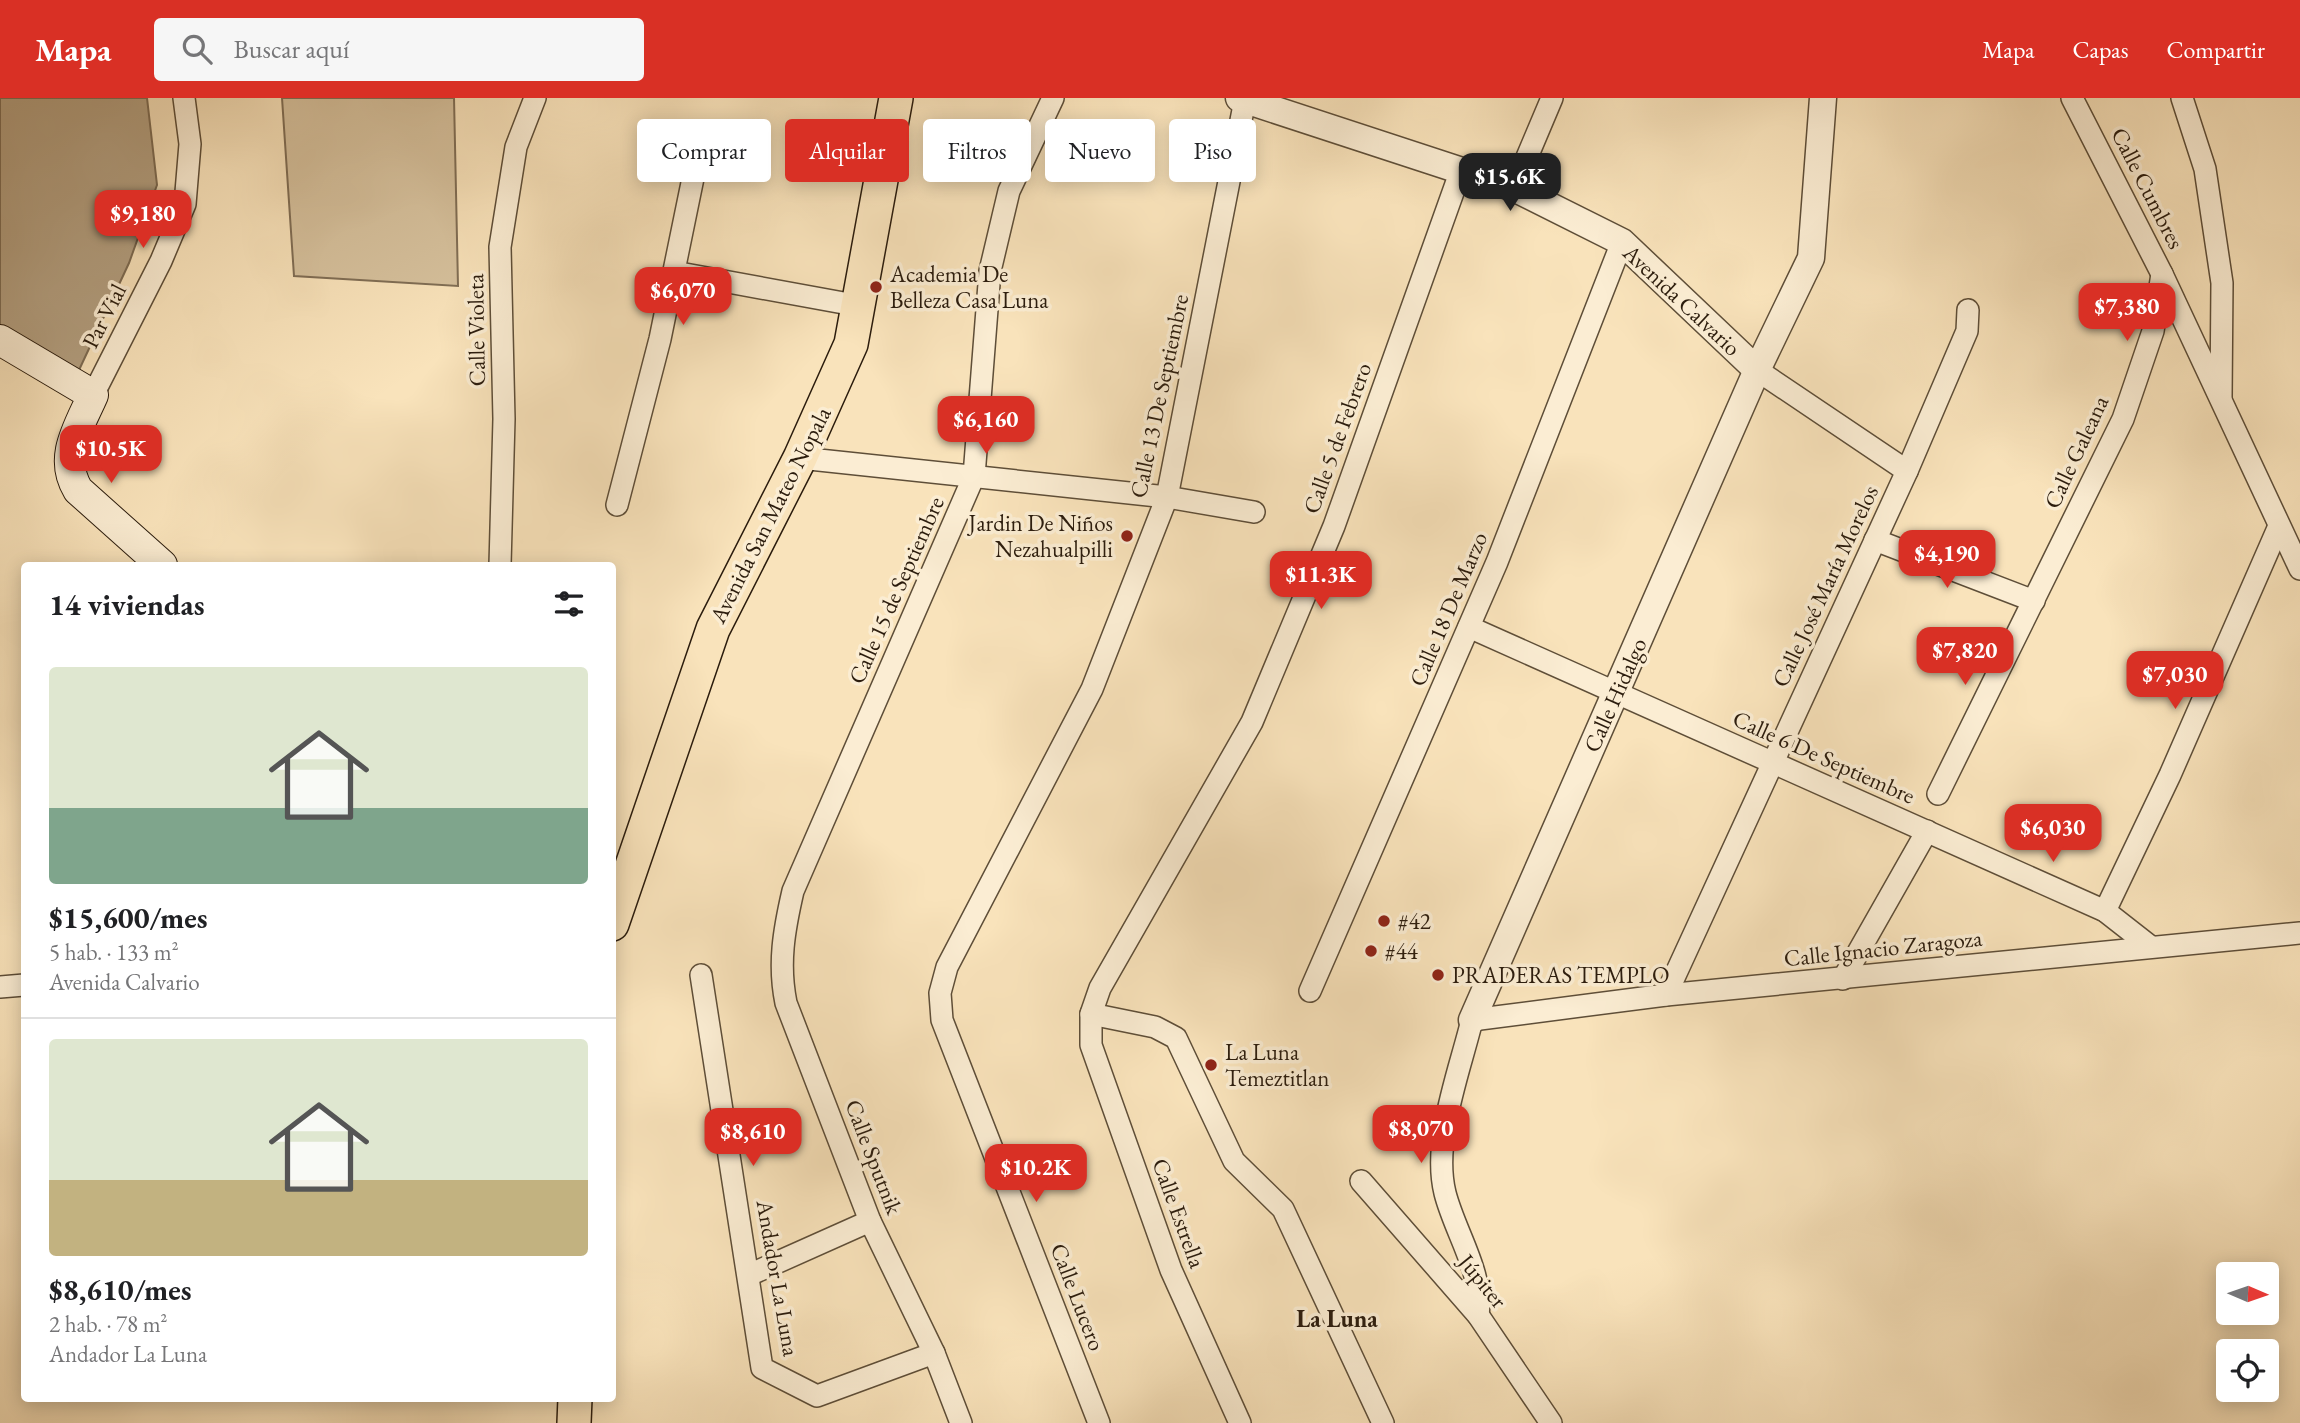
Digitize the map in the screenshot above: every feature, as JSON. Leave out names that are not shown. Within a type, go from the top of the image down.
[{"type":"main road","name":"Avenida San Mateo Nopala","points":[[616,912],[713,629],[837,381],[860,306],[897,98]]},
{"type":"main road","points":[[0,340],[93,395],[68,452],[72,480],[78,490],[159,562]]},
{"type":"main road","points":[[574,1423],[575,1402]]},
{"type":"street","name":"Par Vial","points":[[93,395],[161,261],[186,204],[190,144],[184,98]]},
{"type":"street","name":"Calle Violeta","points":[[500,562],[504,419],[500,247],[516,147],[535,98]]},
{"type":"street","name":"Calle 15 de Septiembre","points":[[780,974],[784,929],[793,891],[974,476],[990,271],[1009,191],[1053,98]]},
{"type":"street","points":[[1514,188],[1552,98]]},
{"type":"street","name":"Calle Hidalgo","points":[[1472,1020],[1757,370],[1811,258],[1823,98]]},
{"type":"street","name":"Calle Cumbres","points":[[2072,98],[2162,274],[2300,569]]},
{"type":"street","points":[[2182,98],[2205,169],[2222,283],[2221,403]]},
{"type":"street","name":"Avenida Calvario","points":[[1242,99],[1514,188],[1622,242],[1757,370],[1907,471]]},
{"type":"street","name":"Calle 13 De Septiembre","points":[[940,993],[947,967],[1092,689],[1167,497],[1242,99]]},
{"type":"street","name":"Calle 5 de Febrero","points":[[1091,1014],[1100,988],[1252,722],[1334,526],[1461,170]]},
{"type":"street","points":[[617,505],[674,272],[692,182]]},
{"type":"street","name":"Calle 18 De Marzo","points":[[1310,991],[1469,627],[1622,242]]},
{"type":"street","points":[[674,272],[860,306]]},
{"type":"street","name":"Calle Galeana","points":[[1938,793],[1998,666],[2034,601],[2123,419],[2153,331],[2162,274]]},
{"type":"street","name":"Calle José María Morelos","points":[[1666,995],[1907,471],[1967,331],[1968,310]]},
{"type":"street","points":[[800,458],[1167,497],[1254,512]]},
{"type":"street","points":[[2105,911],[2170,775],[2279,526]]},
{"type":"street","points":[[1875,540],[2034,601]]},
{"type":"street","name":"Calle 6 De Septiembre","points":[[1469,627],[2105,911],[2151,947]]},
{"type":"street","points":[[1843,979],[1927,831]]},
{"type":"street","name":"Calle Ignacio Zaragoza","points":[[1472,1020],[1666,995],[2300,933]]},
{"type":"street","name":"Calle Sputnik","points":[[780,974],[786,1003],[870,1222],[934,1353],[961,1423]]},
{"type":"street","name":"Andador La Luna","points":[[701,975],[762,1368],[817,1396],[934,1353]]},
{"type":"street","points":[[0,987],[21,985]]},
{"type":"street","name":"Calle Lucero","points":[[940,993],[942,1020],[1099,1423]]},
{"type":"street","points":[[1091,1014],[1155,1027],[1176,1038],[1234,1161],[1283,1209],[1383,1423]]},
{"type":"street","name":"Calle Estrella","points":[[1091,1014],[1091,1045],[1166,1257],[1240,1423]]},
{"type":"street","points":[[1472,1020],[1443,1137],[1442,1165],[1444,1192],[1479,1290],[1478,1315]]},
{"type":"street","name":"Júpiter","points":[[1361,1181],[1478,1315],[1551,1423]]},
{"type":"street","points":[[749,1275],[870,1222]]},
{"type":"shaded area","points":[[0,98],[147,98],[157,185],[129,263],[79,370],[0,327]]},
{"type":"shaded area","points":[[282,98],[454,98],[458,286],[294,276]]},
{"type":"place","name":"Academia De Belleza Casa Luna","points":[[876,287]]},
{"type":"place","name":"Jardin De Niños Nezahualpilli","points":[[1127,536]]},
{"type":"place","name":"#42","points":[[1384,921]]},
{"type":"place","name":"#44","points":[[1371,951]]},
{"type":"place","name":"PRADERAS TEMPLO","points":[[1438,975]]},
{"type":"place","name":"La Luna Temeztitlan","points":[[1211,1065]]},
{"type":"district","name":"La Luna","points":[[1337,1318]]}]
